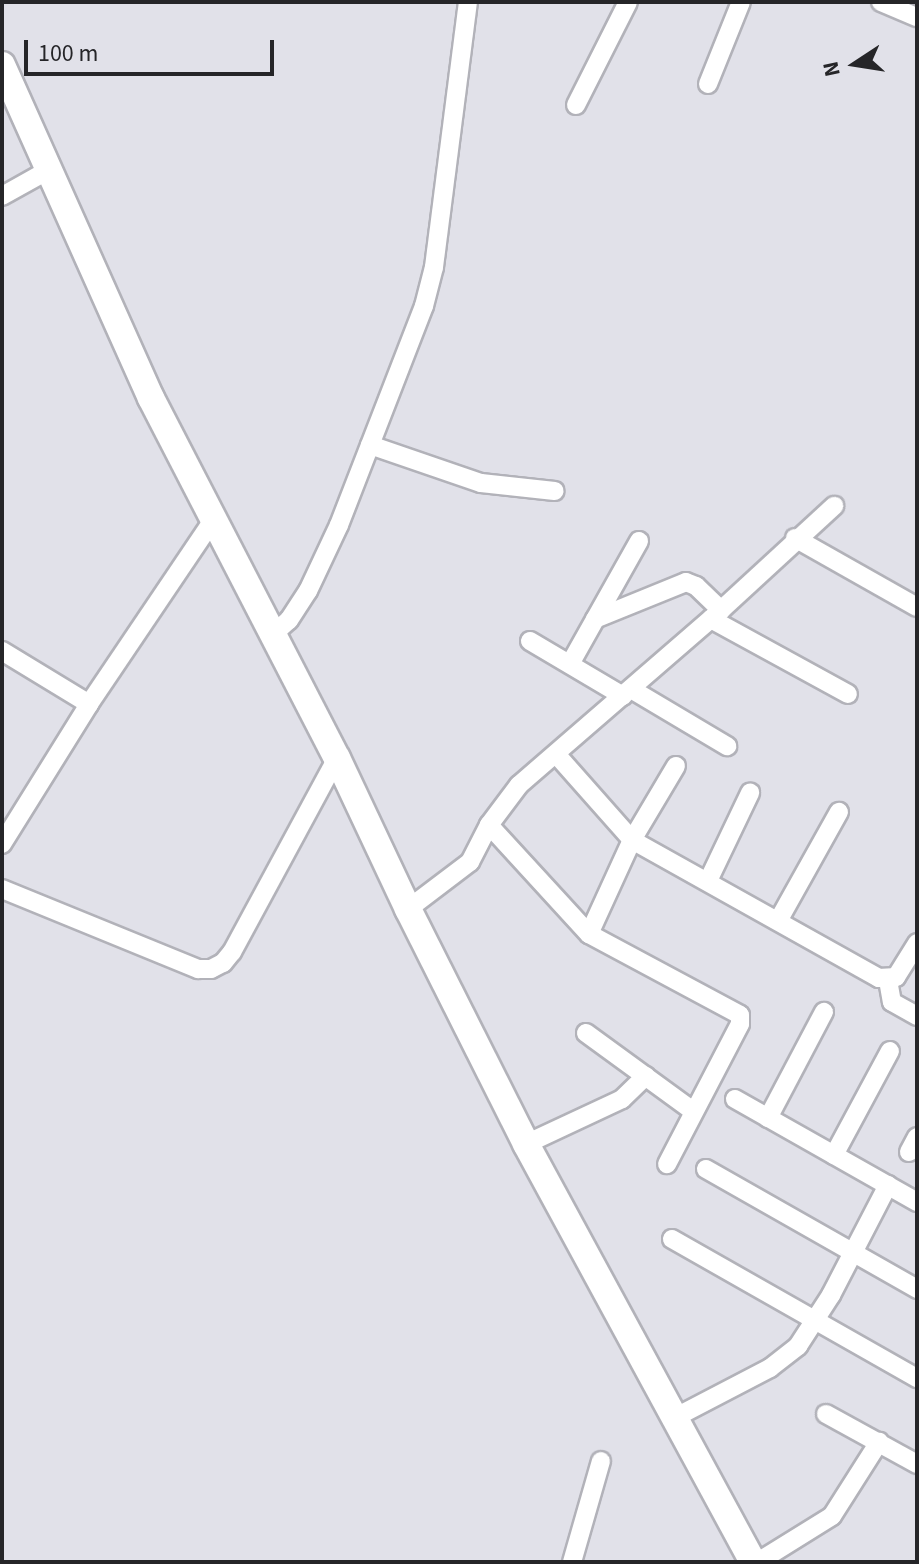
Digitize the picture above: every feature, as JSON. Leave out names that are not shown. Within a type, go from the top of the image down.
[{"type":"main road","points":[[5,80],[151,398],[271,636],[337,758],[408,909],[526,1144],[755,1562]]},
{"type":"street","points":[[271,636],[289,620],[308,591],[344,514],[429,288],[468,2]]},
{"type":"street","points":[[576,105],[628,2]]},
{"type":"street","points":[[708,84],[741,2]]},
{"type":"street","points":[[881,2],[917,17]]},
{"type":"street","points":[[2,196],[47,171]]},
{"type":"street","points":[[370,445],[481,483],[555,491]]},
{"type":"street","points":[[408,909],[470,862],[489,825],[519,785],[716,615],[795,538],[834,506]]},
{"type":"street","points":[[2,844],[9,819],[213,520]]},
{"type":"street","points":[[795,538],[917,607]]},
{"type":"street","points":[[570,664],[639,541]]},
{"type":"street","points":[[595,619],[686,582],[696,586],[716,615],[848,694]]},
{"type":"street","points":[[530,641],[727,746]]},
{"type":"street","points":[[2,651],[89,704]]},
{"type":"street","points":[[556,754],[632,840],[879,978],[888,980],[896,977],[917,943]]},
{"type":"street","points":[[2,889],[198,969],[211,969],[223,963],[232,952],[337,758]]},
{"type":"street","points":[[589,934],[632,840],[676,766]]},
{"type":"street","points":[[708,881],[750,793]]},
{"type":"street","points":[[778,921],[839,812]]},
{"type":"street","points":[[489,825],[589,934],[740,1015],[740,1024],[667,1164]]},
{"type":"street","points":[[888,980],[892,1002],[917,1016]]},
{"type":"street","points":[[768,1118],[824,1012]]},
{"type":"street","points":[[586,1033],[693,1111]]},
{"type":"street","points":[[834,1155],[890,1051]]},
{"type":"street","points":[[526,1144],[622,1099],[646,1076]]},
{"type":"street","points":[[735,1099],[917,1202]]},
{"type":"street","points":[[706,1169],[917,1289]]},
{"type":"street","points":[[676,1417],[786,1358],[814,1321],[888,1185]]},
{"type":"street","points":[[672,1239],[917,1378]]},
{"type":"street","points":[[826,1414],[917,1464]]},
{"type":"street","points":[[755,1562],[832,1516],[879,1442]]},
{"type":"street","points":[[572,1562],[601,1461]]}]
